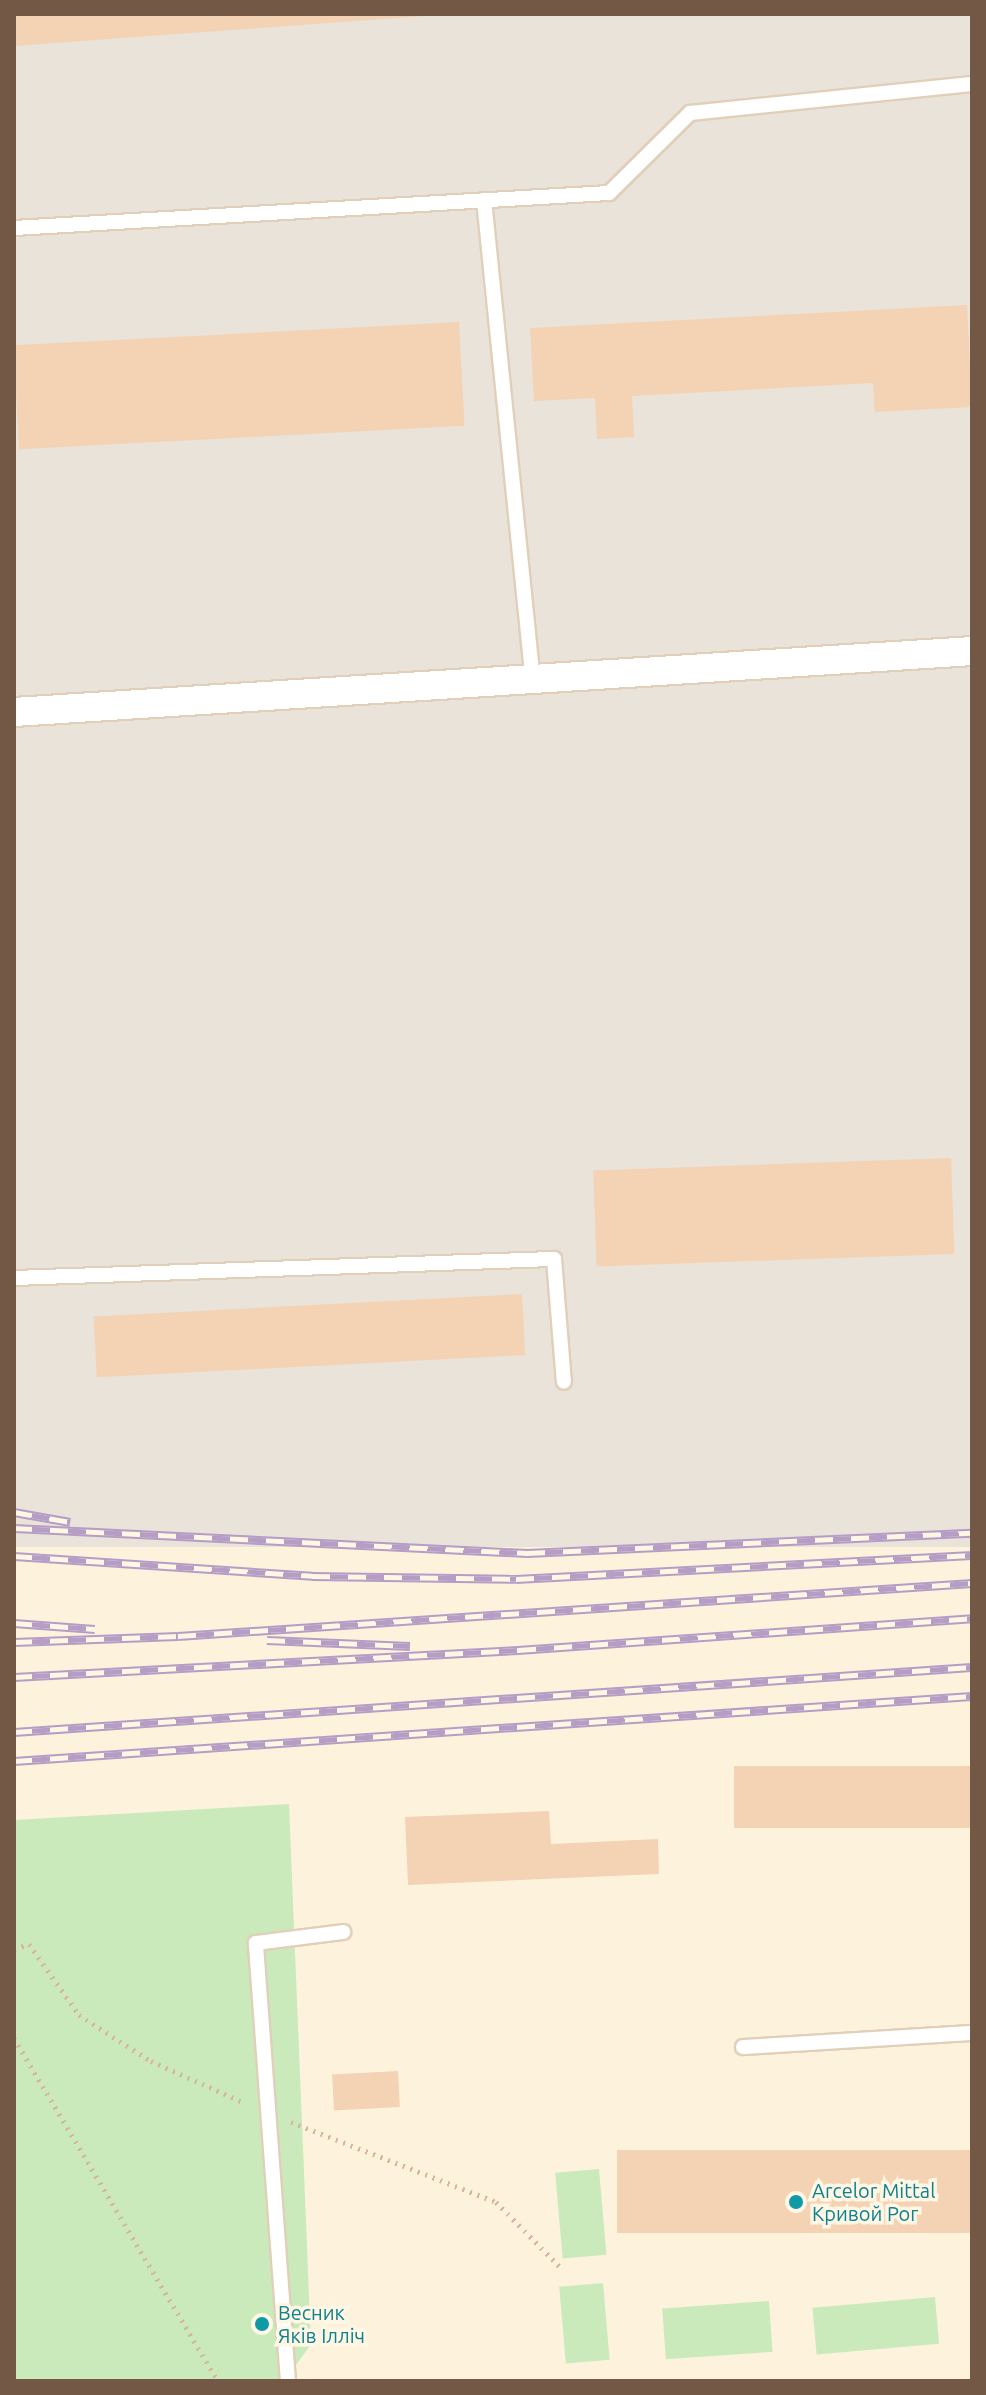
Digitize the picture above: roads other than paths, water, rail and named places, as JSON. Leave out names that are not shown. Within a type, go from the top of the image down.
[{"type":"street","points":[[14,712],[972,651]]},
{"type":"lane","points":[[14,228],[609,193],[690,113],[972,84]]},
{"type":"lane","points":[[484,200],[533,680]]},
{"type":"lane","points":[[14,1278],[554,1259],[564,1382]]},
{"type":"lane","points":[[288,2381],[256,1943],[343,1932]]},
{"type":"lane","points":[[743,2047],[972,2033]]},
{"type":"railway","points":[[14,1512],[70,1522]]},
{"type":"railway","points":[[14,1528],[527,1553],[972,1533]]},
{"type":"railway","points":[[14,1556],[312,1576],[516,1579],[972,1555]]},
{"type":"railway","points":[[14,1642],[178,1636],[972,1583]]},
{"type":"railway","points":[[14,1677],[518,1650],[972,1618]]},
{"type":"railway","points":[[14,1623],[95,1629]]},
{"type":"railway","points":[[267,1640],[410,1646]]},
{"type":"railway","points":[[14,1732],[972,1667]]},
{"type":"railway","points":[[14,1761],[972,1696]]},
{"type":"place","name":"Arcelor Mittal Кривой Рог","points":[[796,2202]]},
{"type":"place","name":"Весник Яків Ілліч","points":[[262,2324]]}]
